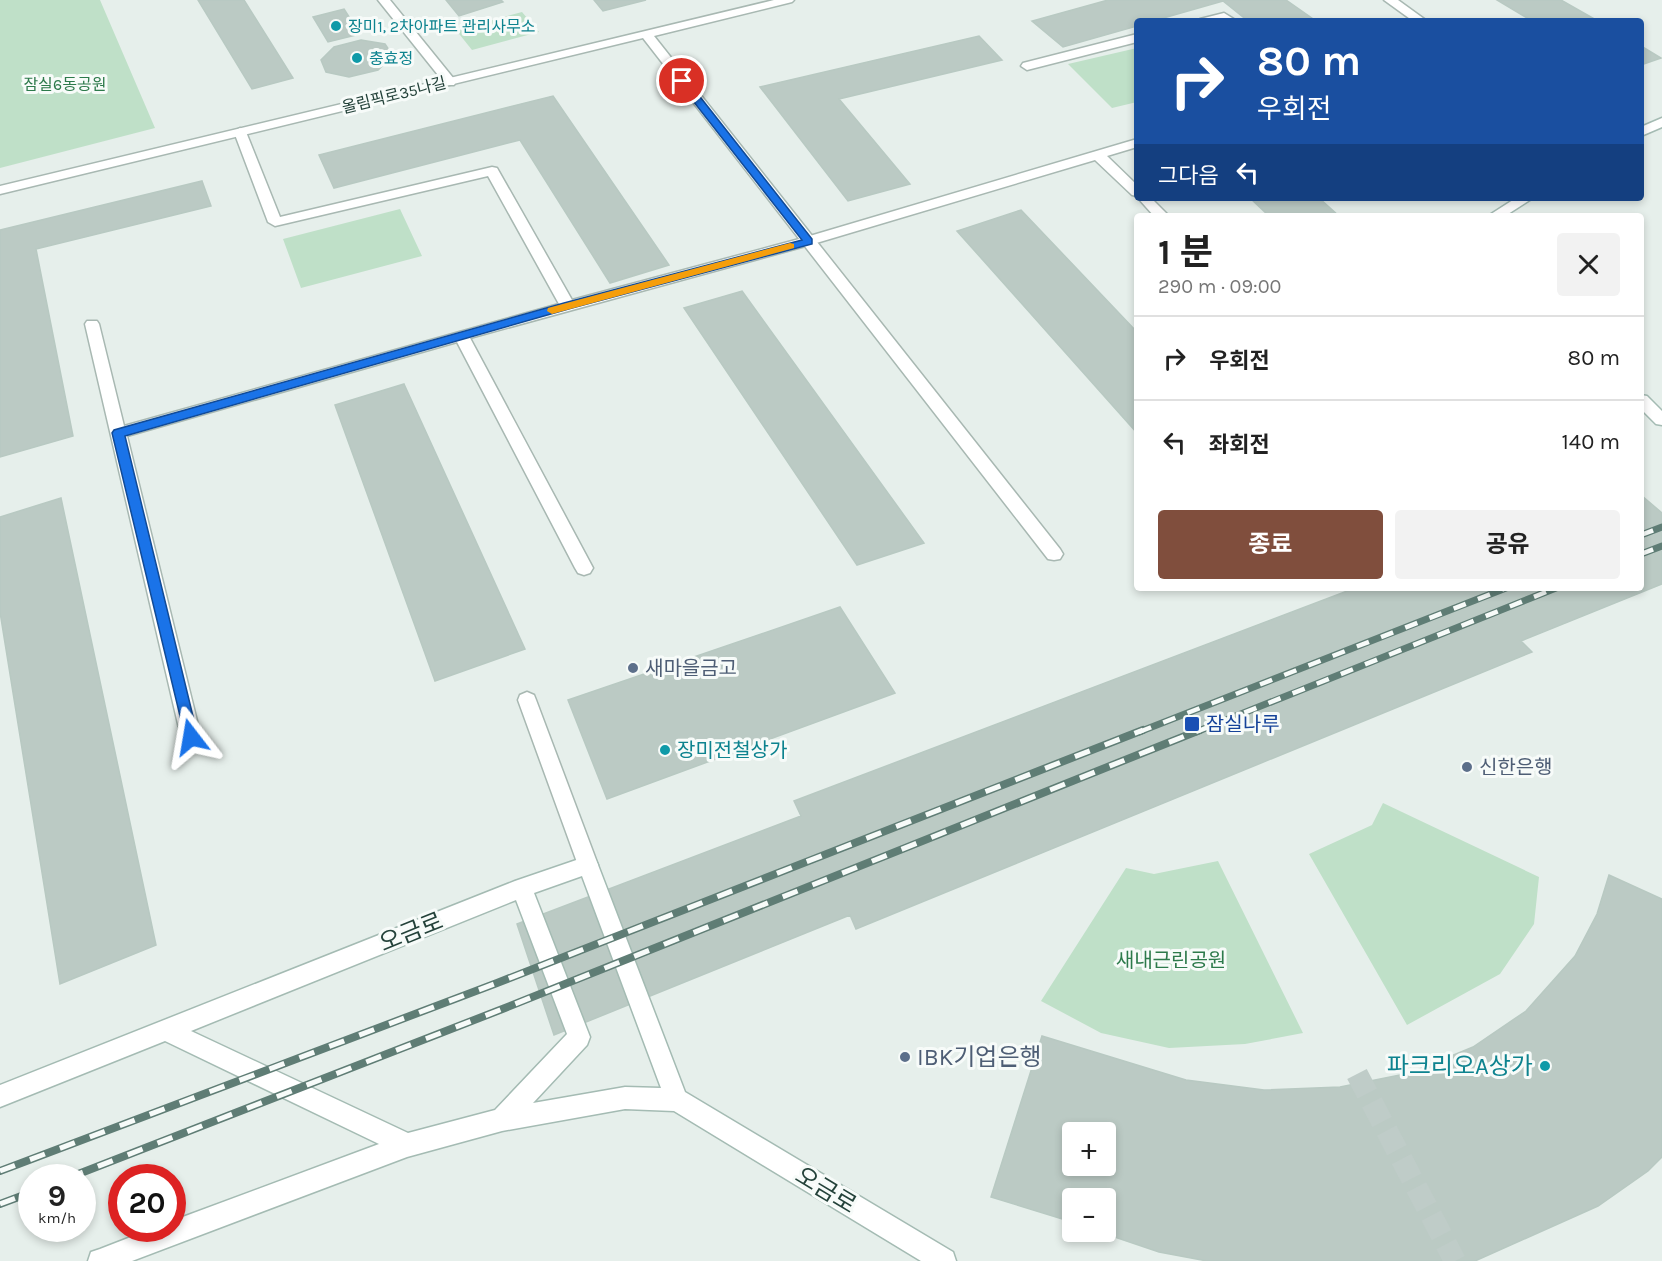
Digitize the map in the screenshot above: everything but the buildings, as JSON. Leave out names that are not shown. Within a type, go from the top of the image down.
[{"type":"street","points":[[384,0],[450,82]]},
{"type":"street","name":"올림픽로35나길","points":[[0,190],[788,0]]},
{"type":"street","points":[[1390,0],[1417,18]]},
{"type":"street","points":[[646,34],[1054,554]]},
{"type":"street","points":[[1027,66],[1134,39]]},
{"type":"street","points":[[1644,131],[1662,122]]},
{"type":"street","points":[[240,132],[275,222],[492,171],[568,306]]},
{"type":"street","points":[[118,433],[808,241],[1134,144]]},
{"type":"street","points":[[1098,155],[1134,189]]},
{"type":"street","points":[[1146,201],[1159,213]]},
{"type":"street","points":[[1500,213],[1521,201]]},
{"type":"street","points":[[92,324],[191,737]]},
{"type":"street","points":[[462,337],[584,568]]},
{"type":"street","points":[[1644,403],[1662,420]]},
{"type":"street","points":[[527,700],[677,1100]]},
{"type":"street","name":"오금로","points":[[0,1095],[522,888],[588,865]]},
{"type":"street","points":[[502,1120],[579,1036],[522,888]]},
{"type":"street","points":[[164,1029],[406,1145]]},
{"type":"street","name":"오금로","points":[[100,1261],[406,1145],[502,1120],[625,1098],[677,1100],[944,1261]]},
{"type":"green space","name":"잠실6동공원","points":[[0,0],[100,0],[155,128],[0,168]]},
{"type":"green space","points":[[522,12],[539,32],[472,50],[456,30]]},
{"type":"green space","points":[[1134,49],[1134,103],[1112,108],[1068,64]]},
{"type":"green space","points":[[400,209],[422,256],[301,288],[283,239]]},
{"type":"green space","points":[[1383,803],[1539,877],[1534,924],[1500,974],[1407,1025],[1309,854],[1372,825]]},
{"type":"green space","name":"새내근린공원","points":[[1218,861],[1303,1033],[1245,1044],[1169,1048],[1101,1033],[1041,1001],[1126,868],[1154,874]]},
{"type":"tunnel","points":[[1357,1074],[1455,1261]]},
{"type":"railway","points":[[1644,534],[1662,527]]},
{"type":"railway","points":[[1644,553],[1662,546]]},
{"type":"railway","points":[[1139,732],[1498,591]]},
{"type":"railway","points":[[1196,732],[1548,591]]},
{"type":"railway","points":[[0,1171],[497,983],[1143,730]]},
{"type":"railway","points":[[96,1167],[505,1008],[1200,730]]},
{"type":"railway","points":[[0,1204],[18,1197]]},
{"type":"slow traffic","points":[[552,311],[790,246]]},
{"type":"place","name":"장미1, 2차아파트 관리사무소","points":[[336,26]]},
{"type":"place","name":"충효정","points":[[357,58]]},
{"type":"place","name":"새마을금고","points":[[633,668]]},
{"type":"place","name":"잠실나루","points":[[1192,724]]},
{"type":"place","name":"장미전철상가","points":[[665,750]]},
{"type":"place","name":"신한은행","points":[[1467,767]]},
{"type":"place","name":"IBK기업은행","points":[[905,1057]]},
{"type":"place","name":"파크리오A상가","points":[[1545,1066]]},
{"type":"route","points":[[191,737],[118,433],[808,241],[682,81]]}]
